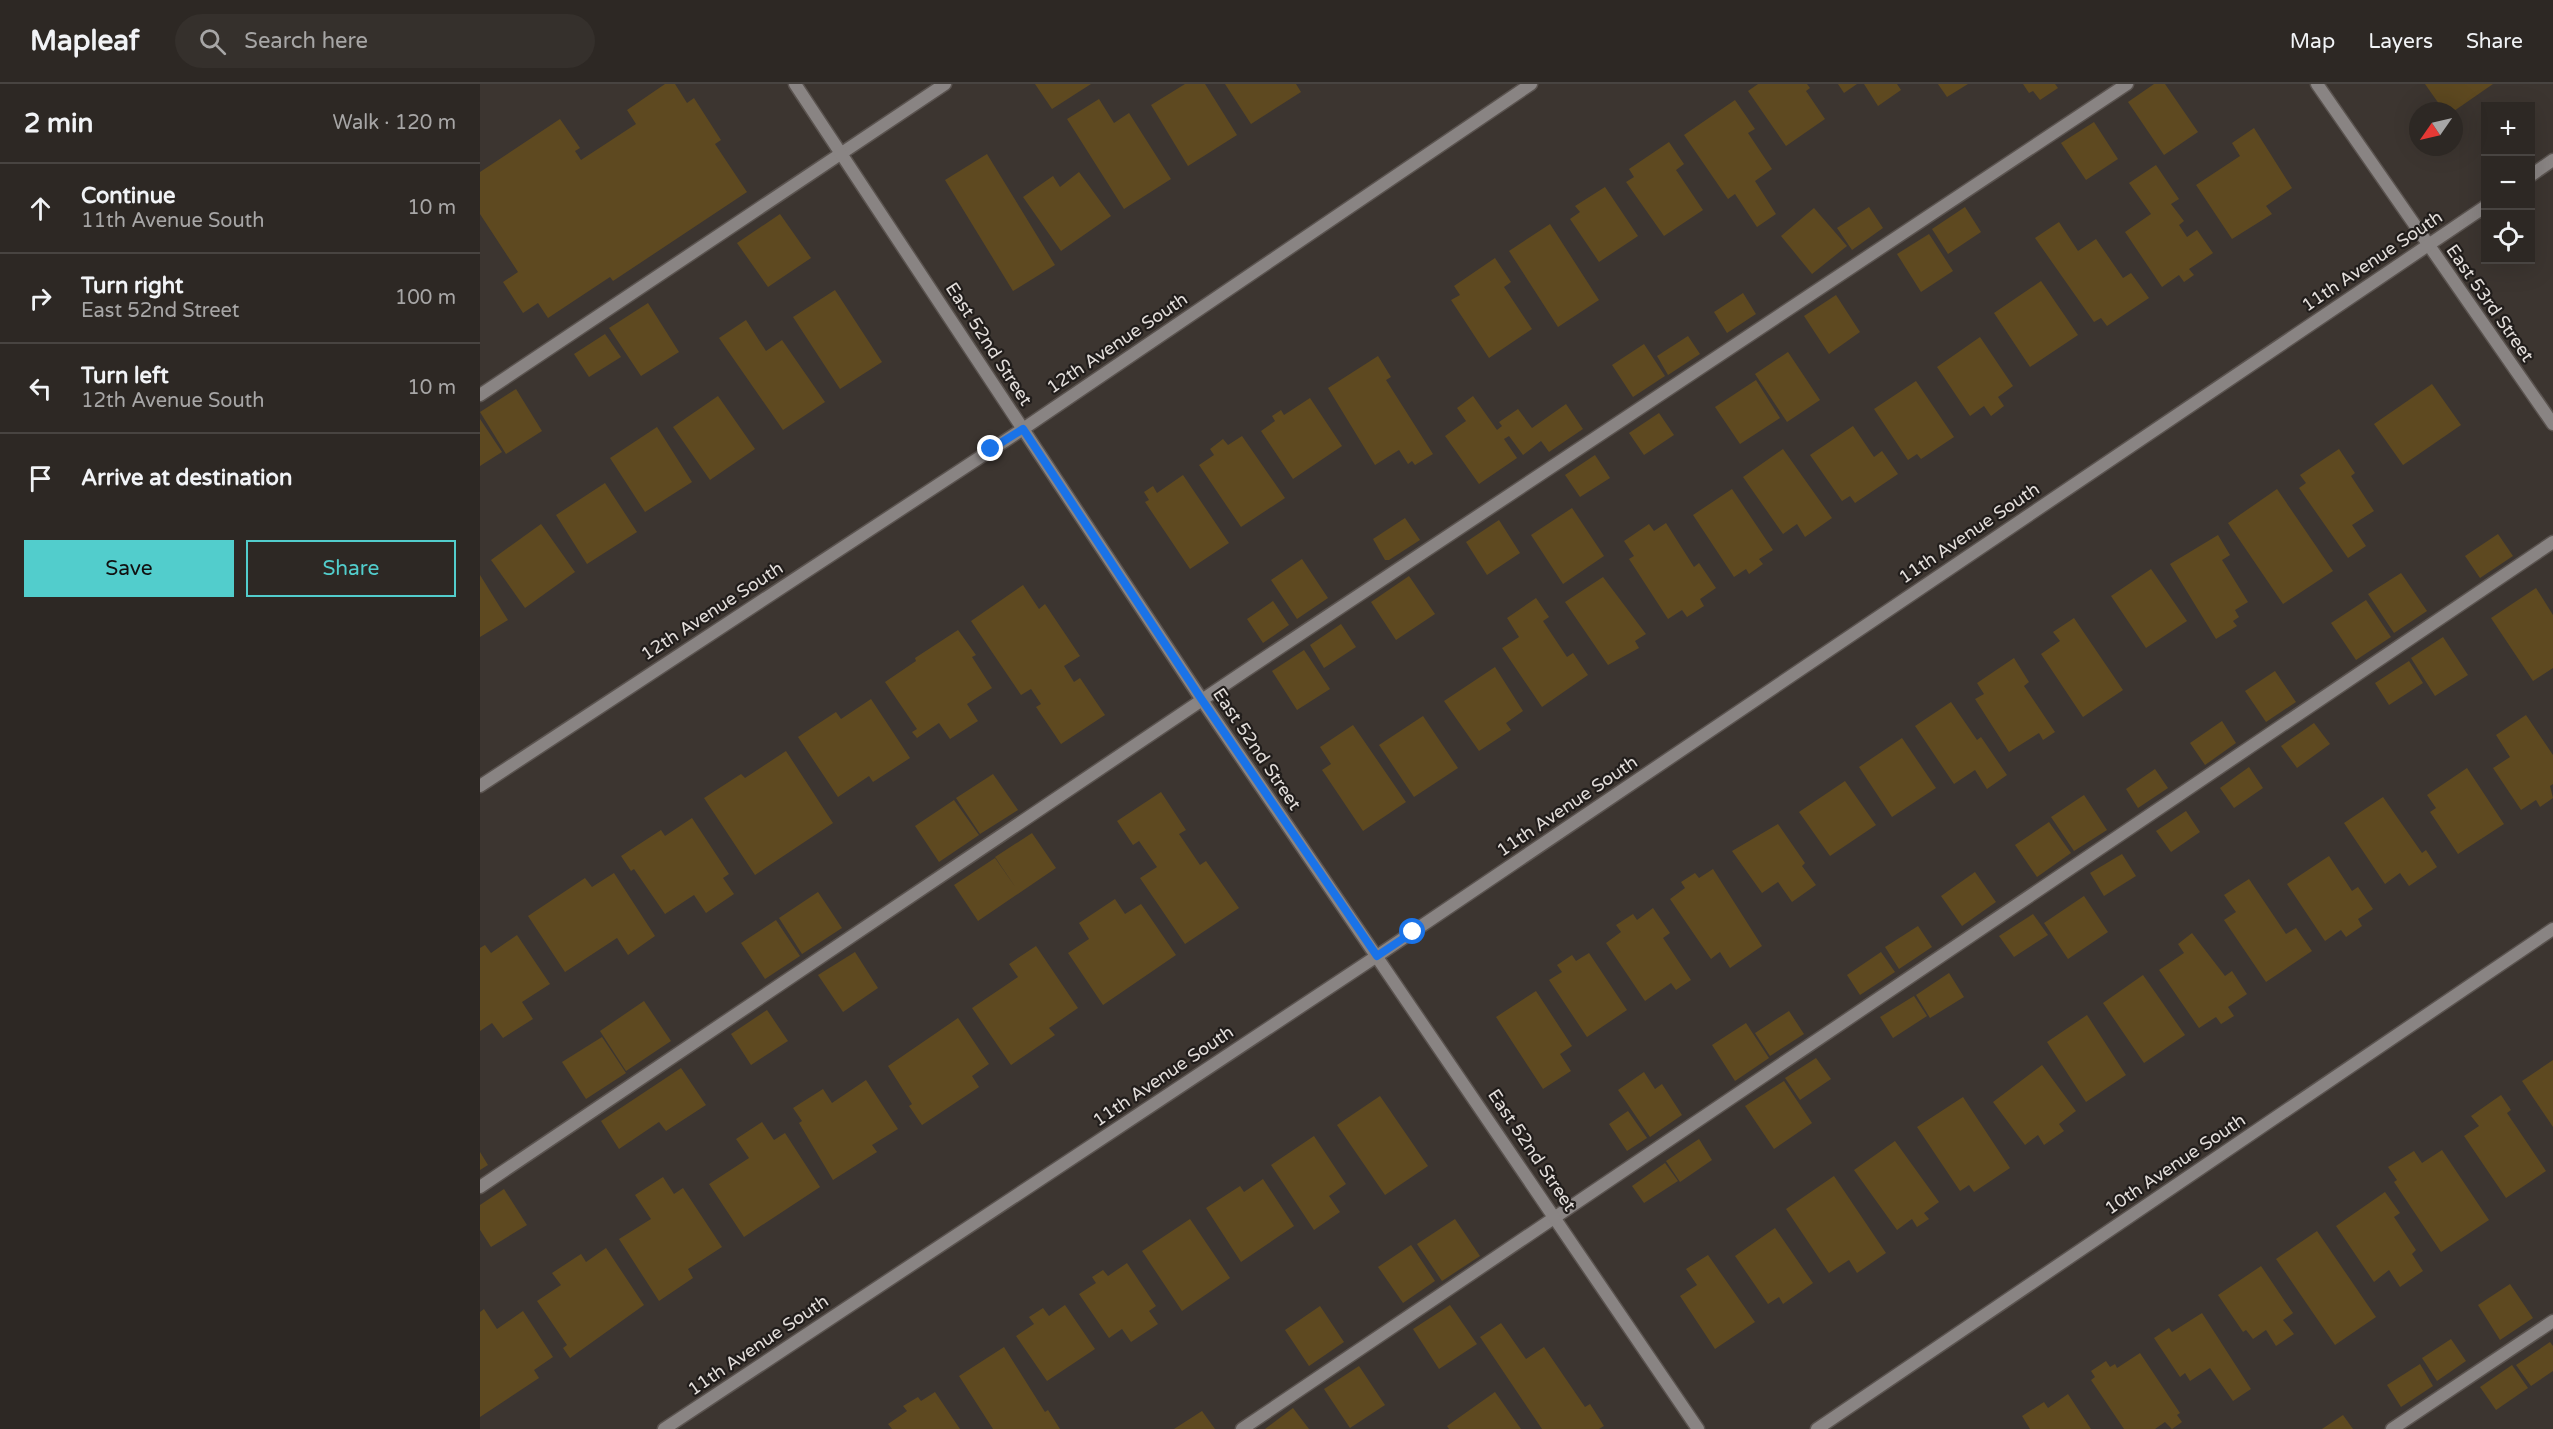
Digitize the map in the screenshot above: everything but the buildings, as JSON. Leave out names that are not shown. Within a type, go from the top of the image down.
[{"type":"street","name":"East 52nd Street","points":[[795,84],[1202,700],[1556,1217],[1698,1429]]},
{"type":"street","points":[[480,395],[945,84]]},
{"type":"street","name":"12th Avenue South","points":[[480,786],[1023,429],[1531,84]]},
{"type":"street","points":[[480,1187],[1202,700],[2127,84]]},
{"type":"street","name":"East 53rd Street","points":[[2317,84],[2553,424]]},
{"type":"street","points":[[2535,173],[2553,160]]},
{"type":"street","name":"11th Avenue South","points":[[664,1429],[1377,956],[2481,209]]},
{"type":"street","points":[[1242,1429],[2553,542]]},
{"type":"street","name":"10th Avenue South","points":[[1817,1429],[2553,929]]},
{"type":"street","points":[[2392,1429],[2553,1321]]},
{"type":"route","points":[[991,449],[1023,429],[1202,700],[1377,956],[1413,932]]}]
